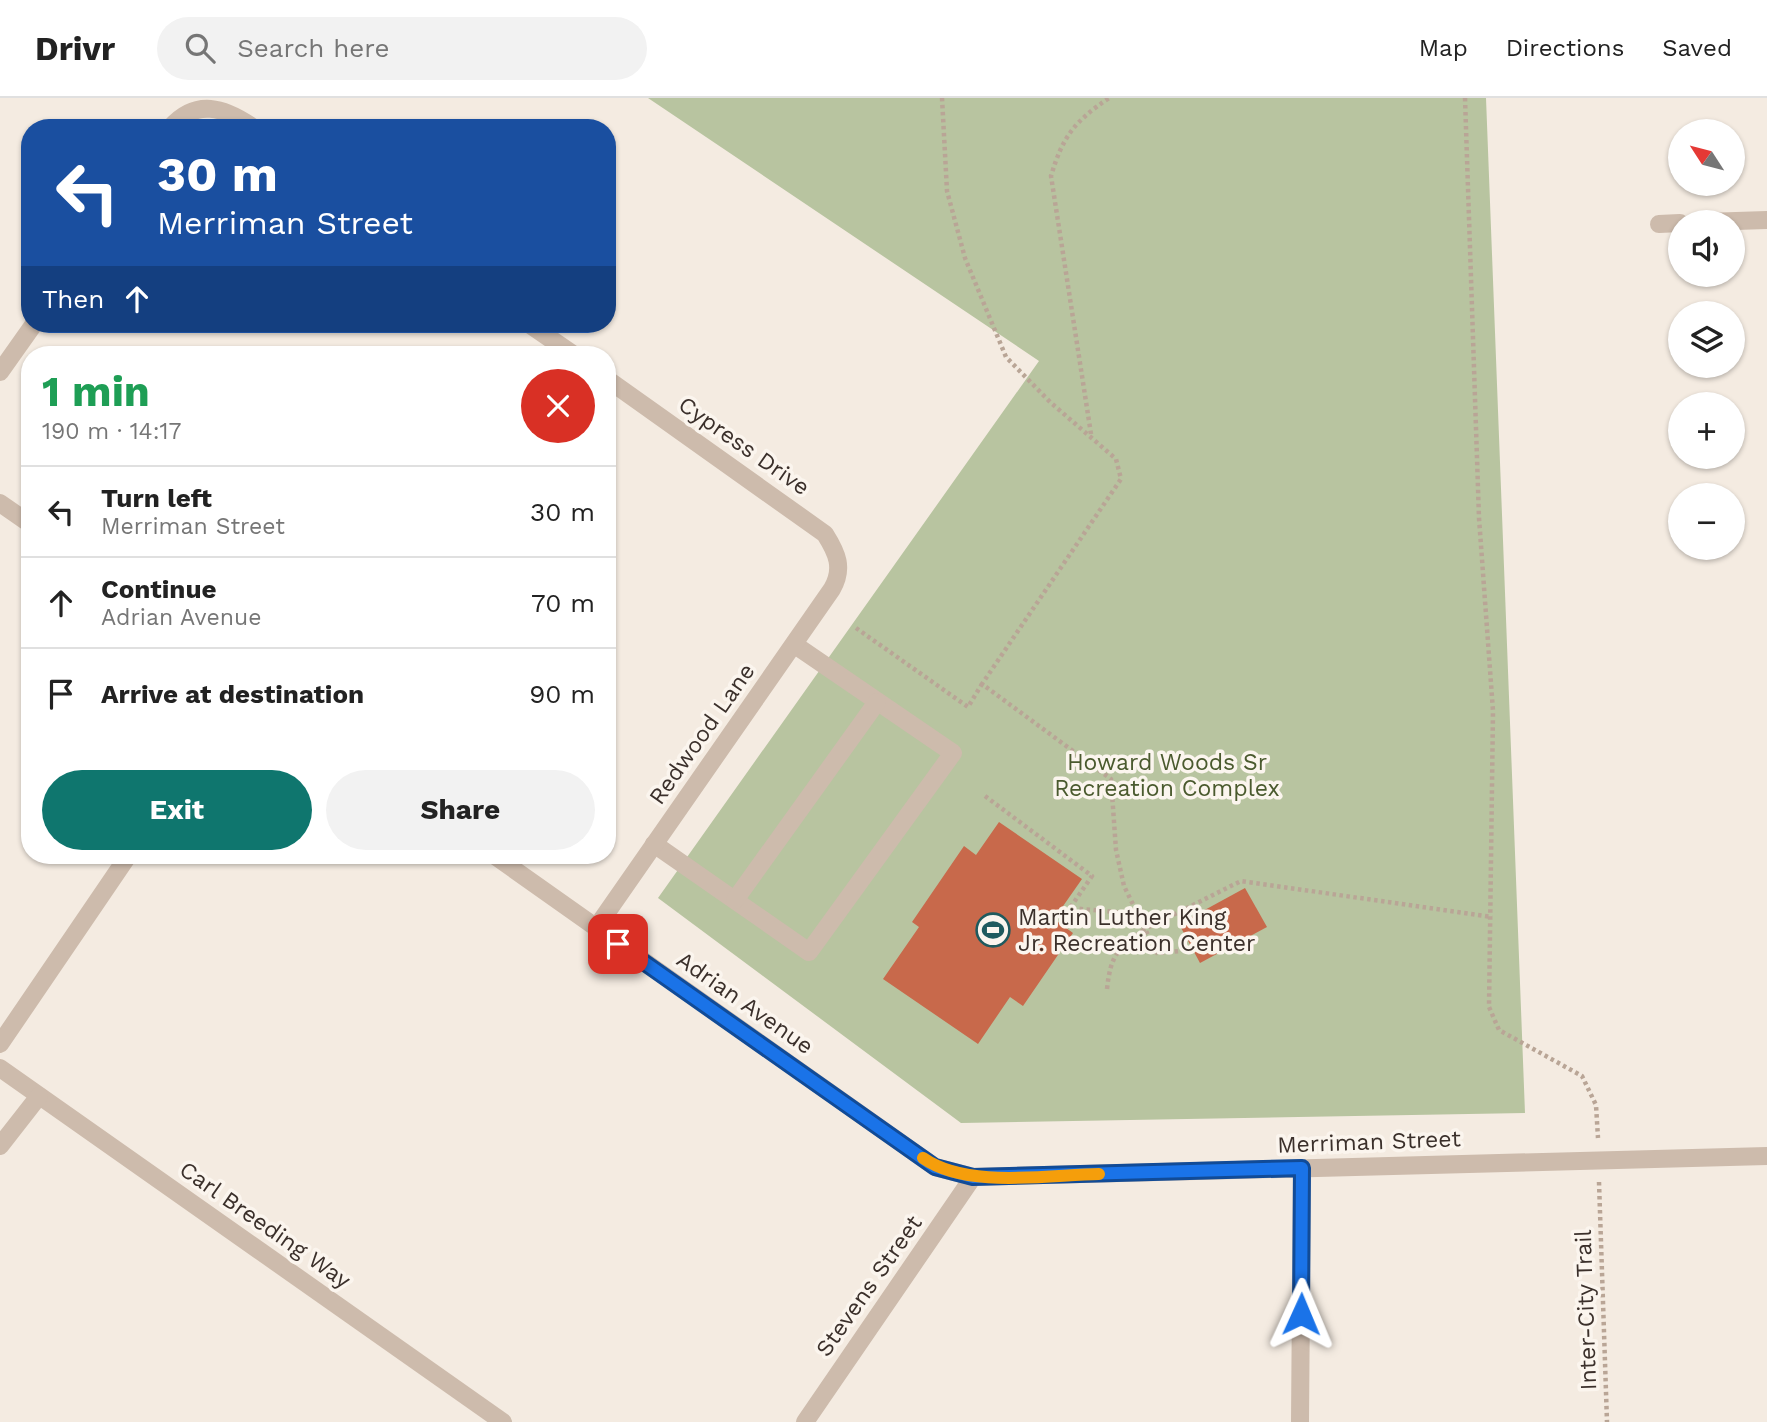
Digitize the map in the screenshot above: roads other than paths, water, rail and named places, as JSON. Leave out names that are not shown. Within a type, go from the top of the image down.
[{"type":"street","points":[[177,119],[201,104],[212,104],[242,119]]},
{"type":"street","points":[[1745,221],[1767,220]]},
{"type":"street","points":[[1659,224],[1668,224]]},
{"type":"street","points":[[0,372],[28,333]]},
{"type":"street","points":[[542,333],[561,346]]},
{"type":"street","name":"Cypress Drive","points":[[616,385],[824,534],[837,553],[839,564]]},
{"type":"street","points":[[0,503],[21,518]]},
{"type":"street","name":"Redwood Lane","points":[[596,928],[794,645],[838,578],[839,564]]},
{"type":"street","points":[[654,844],[809,952],[953,753],[794,645]]},
{"type":"street","points":[[736,900],[877,702]]},
{"type":"street","points":[[0,1044],[123,864]]},
{"type":"street","name":"Adrian Avenue","points":[[506,864],[935,1167],[973,1177]]},
{"type":"street","name":"Carl Breeding Way","points":[[0,1068],[503,1422]]},
{"type":"street","points":[[0,1146],[39,1096]]},
{"type":"street","name":"Merriman Street","points":[[973,1177],[1767,1156]]},
{"type":"street","points":[[1300,1422],[1302,1168]]},
{"type":"street","name":"Stevens Street","points":[[805,1422],[973,1177]]},
{"type":"place","name":"Martin Luther King Jr. Recreation Center","points":[[993,930]]},
{"type":"park label","name":"Howard Woods Sr Recreation Complex","points":[[1167,775]]}]
